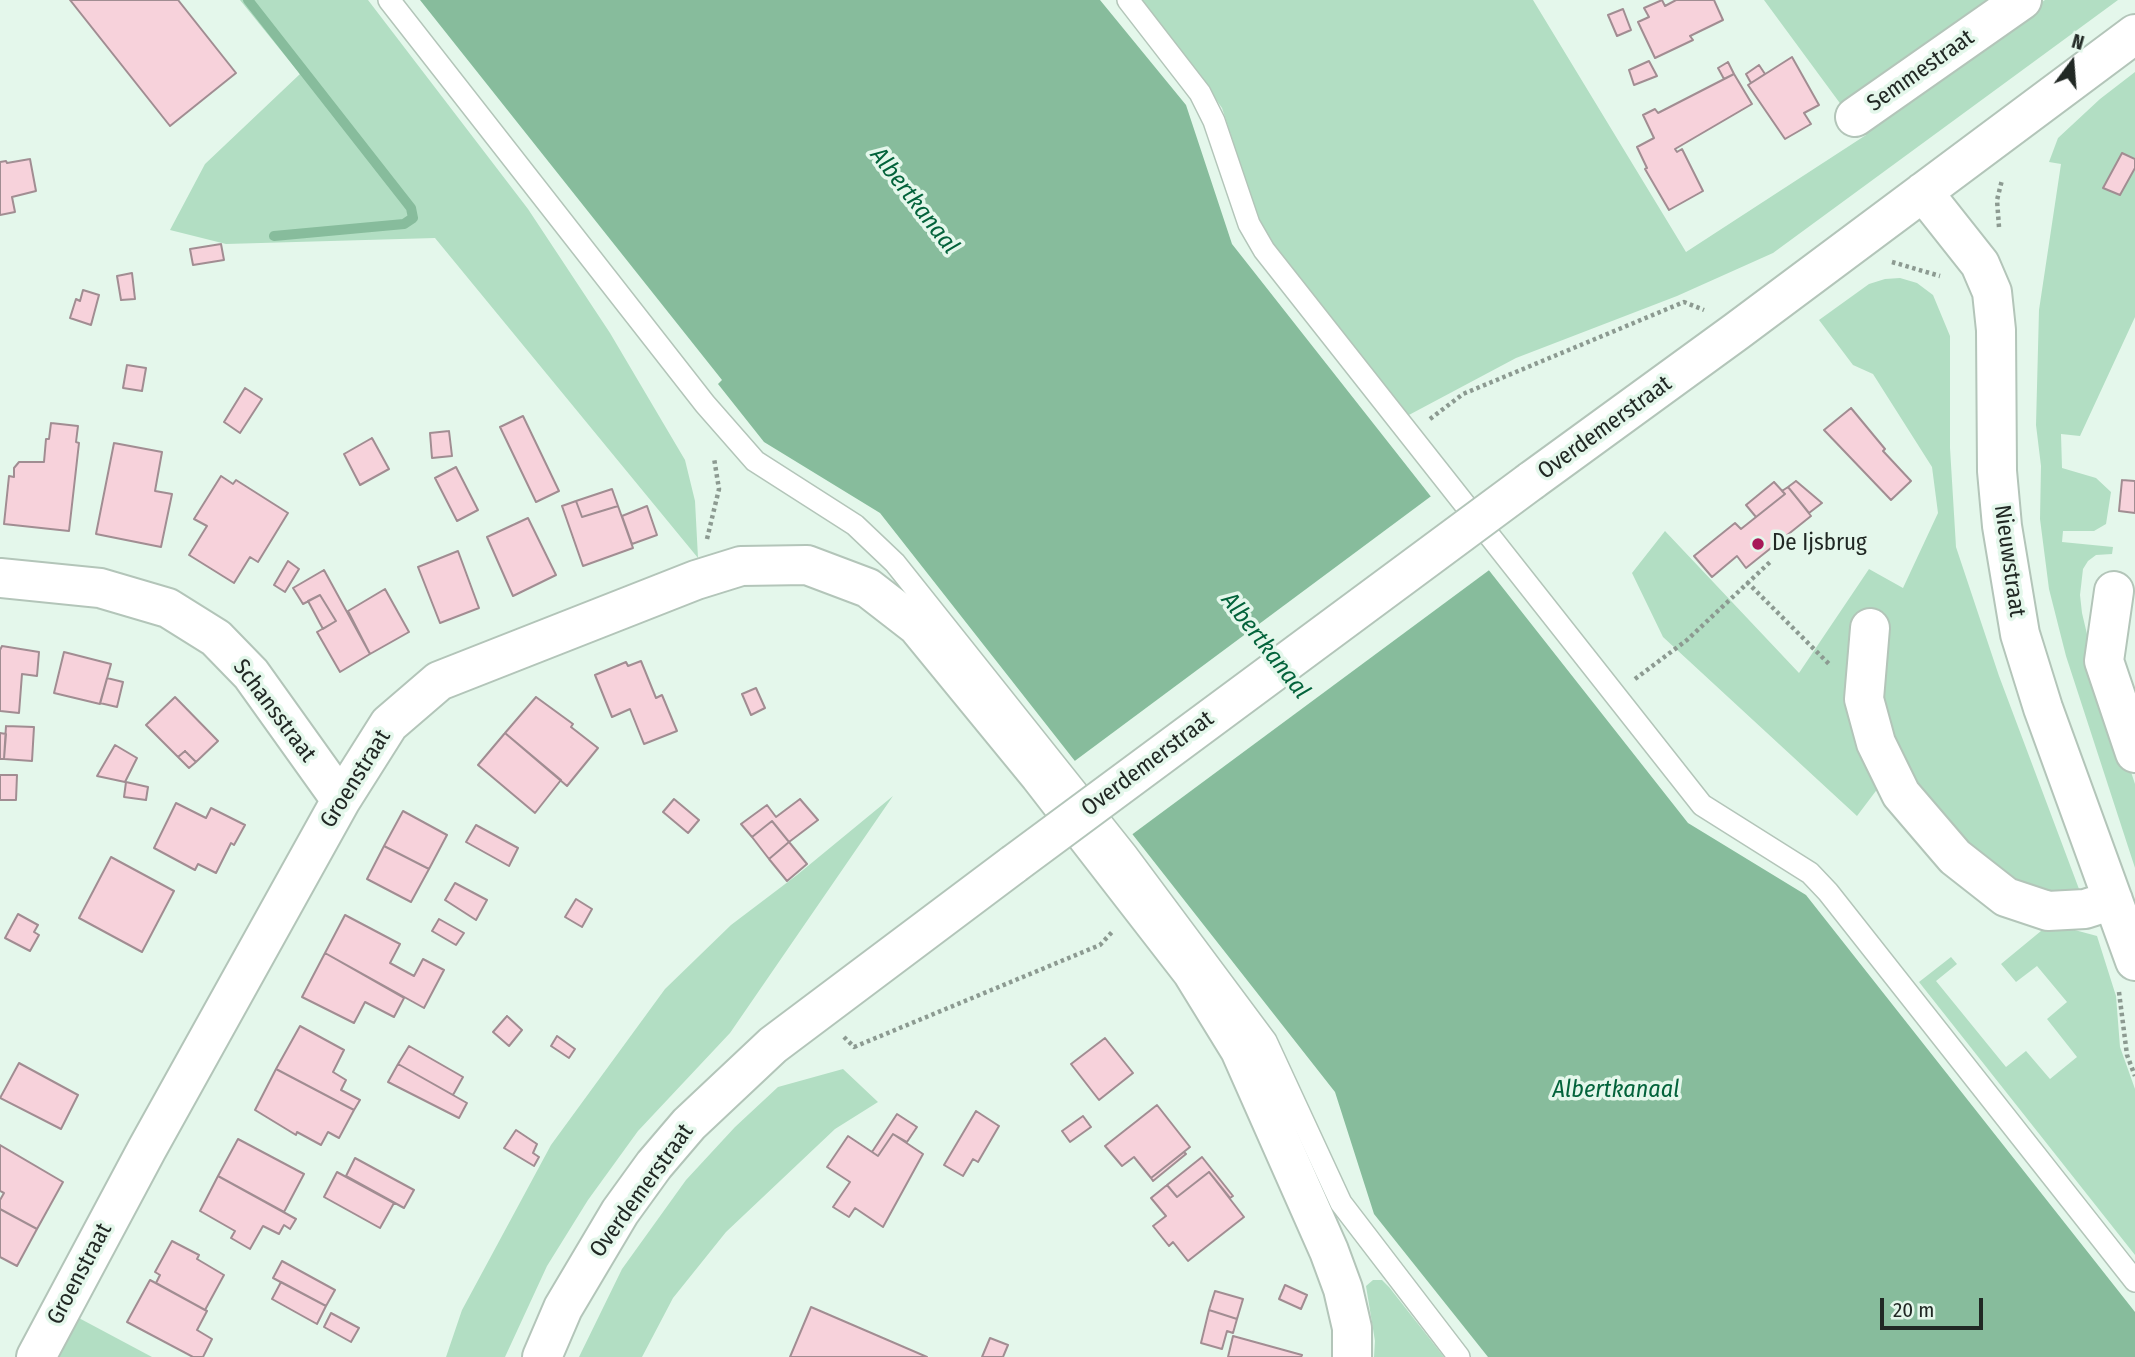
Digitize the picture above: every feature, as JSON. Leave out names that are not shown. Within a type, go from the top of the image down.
[{"type":"street","name":"Semmestraat","points":[[1855,117],[2022,0]]},
{"type":"street","name":"Overdemerstraat","points":[[542,1357],[563,1308],[614,1222],[654,1165],[689,1124],[772,1045],[2135,34]]},
{"type":"street","name":"Nieuwstraat","points":[[1923,192],[1980,264],[1992,292],[1996,330],[1997,471],[2002,526],[2018,623],[2043,708],[2125,942]]},
{"type":"street","name":"Groenstraat","points":[[36,1357],[147,1149],[341,800],[389,724],[439,681],[696,580],[741,566],[807,565],[868,588],[917,626],[978,703]]},
{"type":"street","name":"Schansstraat","points":[[0,578],[100,588],[168,608],[216,638],[251,674],[341,800]]},
{"type":"street","points":[[2114,591],[2104,661],[2135,753]]},
{"type":"street","points":[[1870,628],[1864,699],[1876,743],[1901,794],[1955,857],[2006,897],[2048,911],[2085,909],[2125,942]]},
{"type":"street","name":"Overdemerstraat","points":[[978,703],[1040,776],[1192,972],[1240,1050],[1309,1204],[1343,1289],[1352,1328],[1352,1357]]},
{"type":"lane","points":[[389,0],[705,404],[755,461],[855,525],[895,563],[1126,853],[1266,1041],[1341,1203],[1459,1357]]},
{"type":"lane","points":[[1128,0],[1200,93],[1214,121],[1249,224],[1264,250],[1702,804],[1810,873],[1828,892],[2135,1281]]},
{"type":"path","points":[[2000,232],[1997,200],[2003,176]]},
{"type":"path","points":[[1410,434],[1463,394],[1684,302],[1710,313]]},
{"type":"path","points":[[696,580],[719,489],[705,404]]},
{"type":"path","points":[[1615,694],[1687,640],[1770,562]]},
{"type":"path","points":[[1747,582],[1864,699]]},
{"type":"path","points":[[2125,942],[2127,1055],[2135,1076]]},
{"type":"path","points":[[854,1047],[1100,945]]},
{"type":"shaded area","points":[[240,0],[368,0],[528,209],[610,333],[685,460],[695,501],[698,558],[435,238],[226,244],[170,230],[205,164],[300,74]]},
{"type":"shaded area","points":[[1142,0],[1533,0],[1686,252],[1866,135],[1859,126],[2045,0],[2118,0],[1773,253],[1677,296],[1516,358],[1407,416],[1265,239],[1222,108]]},
{"type":"shaded area","points":[[1764,0],[1997,0],[1842,106]]},
{"type":"shaded area","points":[[2135,72],[2135,317],[2080,436],[2061,434],[2062,468],[2096,478],[2111,492],[2106,524],[2094,531],[2063,531],[2062,542],[2113,547],[2112,554],[2096,555],[2088,561],[2083,569],[2080,595],[2091,651],[2135,784],[2135,868],[2066,656],[2049,589],[2040,519],[2041,466],[2036,425],[2039,310],[2061,164],[2049,162],[2058,138],[2100,99]]},
{"type":"shaded area","points":[[1900,278],[1917,283],[1933,295],[1950,336],[1950,448],[1956,547],[1999,676],[2079,889],[2069,895],[2003,882],[1897,763],[1857,816],[1663,637],[1632,573],[1665,531],[1799,673],[1869,569],[1903,588],[1938,513],[1932,467],[1873,374],[1853,365],[1819,320],[1869,284]]},
{"type":"shaded area","points":[[893,796],[730,1033],[638,1131],[588,1200],[547,1266],[505,1357],[446,1357],[462,1310],[551,1145],[665,989],[731,925]]},
{"type":"shaded area","points":[[2056,925],[2097,936],[2116,996],[2120,1047],[2135,1089],[2135,1255],[1919,982],[1951,957],[1957,964],[1936,981],[2006,1067],[2026,1051],[2050,1079],[2077,1057],[2047,1019],[2067,1002],[2037,966],[2016,982],[2001,964],[2041,931]]},
{"type":"shaded area","points":[[843,1069],[878,1102],[835,1129],[726,1232],[673,1298],[642,1357],[579,1357],[622,1269],[686,1180],[735,1127],[778,1087]]},
{"type":"shaded area","points":[[1373,1280],[1382,1280],[1389,1287],[1444,1357],[1374,1357],[1375,1341],[1366,1286]]},
{"type":"shaded area","points":[[77,1317],[152,1357],[56,1357]]},
{"type":"water","name":"Albertkanaal","points":[[420,0],[1100,0],[1186,105],[1232,244],[1688,823],[1806,895],[2135,1312],[2135,1357],[1488,1357],[1374,1214],[1335,1092],[880,513],[764,442],[718,384],[722,380]]},
{"type":"pier","points":[[1434,494],[1492,568],[1130,836],[1072,763]]},
{"type":"building","points":[[70,0],[178,0],[236,73],[170,126]]},
{"type":"building","points":[[1662,0],[1665,6],[1676,0],[1714,0],[1723,20],[1690,36],[1693,40],[1655,58],[1638,22],[1649,17],[1644,8]]},
{"type":"building","points":[[1623,9],[1631,30],[1617,36],[1608,15]]},
{"type":"building","points":[[1792,57],[1819,105],[1804,113],[1811,124],[1785,139],[1748,85]]},
{"type":"building","points":[[1649,61],[1657,76],[1634,85],[1629,70]]},
{"type":"building","points":[[1728,62],[1734,74],[1724,79],[1718,68]]},
{"type":"building","points":[[1759,65],[1765,74],[1751,83],[1746,74]]},
{"type":"building","points":[[1734,74],[1752,104],[1675,149],[1677,152],[1682,149],[1703,191],[1669,210],[1645,169],[1647,168],[1637,147],[1654,138],[1643,115],[1655,109],[1658,113]]},
{"type":"building","points":[[2122,153],[2135,159],[2135,168],[2120,195],[2103,188]]},
{"type":"building","points":[[30,159],[36,191],[12,197],[15,212],[0,215],[0,162]]},
{"type":"building","points":[[221,244],[224,260],[193,265],[190,249]]},
{"type":"building","points":[[132,273],[135,299],[121,300],[117,276]]},
{"type":"building","points":[[83,290],[99,295],[91,325],[70,318],[76,299],[80,301]]},
{"type":"building","points":[[127,365],[146,368],[142,391],[123,388]]},
{"type":"building","points":[[245,388],[262,399],[240,433],[224,422]]},
{"type":"building","points":[[1851,408],[1885,449],[1883,451],[1911,481],[1891,500],[1824,430]]},
{"type":"building","points":[[523,416],[559,491],[536,502],[500,427]]},
{"type":"building","points":[[51,423],[78,426],[76,442],[79,443],[69,531],[4,524],[9,476],[14,477],[14,468],[19,462],[44,462]]},
{"type":"building","points":[[449,431],[452,456],[432,458],[430,433]]},
{"type":"building","points":[[372,438],[389,469],[360,485],[344,454]]},
{"type":"building","points":[[114,443],[162,452],[155,491],[172,494],[161,547],[96,534]]},
{"type":"building","points":[[456,467],[478,510],[457,521],[435,478]]},
{"type":"building","points":[[221,476],[233,484],[236,480],[288,513],[258,562],[250,557],[234,583],[189,555],[207,526],[194,519]]},
{"type":"building","points":[[2122,480],[2135,481],[2135,513],[2119,511]]},
{"type":"building","points":[[1796,481],[1822,503],[1809,513],[1788,487]]},
{"type":"building","points":[[1774,482],[1785,494],[1756,517],[1746,505]]},
{"type":"building","points":[[1788,487],[1811,516],[1746,568],[1737,556],[1712,577],[1694,556],[1735,523],[1741,529],[1785,494],[1782,491]]},
{"type":"building","points":[[612,489],[618,506],[582,517],[576,501]]},
{"type":"building","points":[[576,501],[582,517],[618,506],[633,548],[583,566],[562,506]]},
{"type":"building","points":[[647,506],[657,535],[632,544],[622,516]]},
{"type":"building","points":[[528,518],[556,575],[513,596],[487,537]]},
{"type":"building","points":[[458,551],[479,608],[440,623],[418,567]]},
{"type":"building","points":[[288,561],[299,569],[285,592],[274,585]]},
{"type":"building","points":[[324,570],[370,654],[340,672],[317,632],[336,621],[320,595],[303,604],[293,588]]},
{"type":"building","points":[[385,589],[409,632],[370,654],[348,611]]},
{"type":"building","points":[[320,595],[336,621],[323,629],[308,601]]},
{"type":"building","points":[[2,646],[39,652],[37,676],[22,674],[19,713],[0,711]]},
{"type":"building","points":[[64,652],[111,664],[100,704],[54,693]]},
{"type":"building","points":[[641,661],[656,698],[662,695],[677,731],[644,744],[630,709],[612,717],[595,675],[626,662],[628,666]]},
{"type":"building","points":[[107,678],[123,682],[117,707],[100,703]]},
{"type":"building","points":[[756,688],[765,708],[751,715],[742,694]]},
{"type":"building","points":[[175,697],[218,741],[196,762],[185,751],[178,757],[146,725]]},
{"type":"building","points":[[536,697],[573,724],[571,727],[598,748],[567,786],[505,733]]},
{"type":"building","points":[[6,726],[34,727],[32,761],[4,759]]},
{"type":"building","points":[[0,733],[6,734],[4,759],[0,759]]},
{"type":"building","points":[[505,733],[561,780],[535,813],[478,765]]},
{"type":"building","points":[[115,745],[137,758],[125,782],[97,776]]},
{"type":"building","points":[[185,751],[196,762],[189,768],[178,757]]},
{"type":"building","points":[[0,775],[17,775],[16,800],[0,800]]},
{"type":"building","points":[[126,782],[148,787],[146,800],[124,797]]},
{"type":"building","points":[[674,799],[699,820],[688,833],[663,812]]},
{"type":"building","points":[[800,799],[818,820],[789,842],[772,821],[752,837],[741,824],[767,805],[776,817]]},
{"type":"building","points":[[176,803],[206,818],[211,808],[245,825],[234,845],[231,843],[216,873],[198,864],[195,870],[154,848]]},
{"type":"building","points":[[403,811],[447,835],[429,869],[384,846]]},
{"type":"building","points":[[772,821],[789,842],[769,859],[752,837]]},
{"type":"building","points":[[476,825],[518,848],[509,866],[466,842]]},
{"type":"building","points":[[789,842],[807,864],[787,881],[769,859]]},
{"type":"building","points":[[384,846],[429,869],[411,902],[367,879]]},
{"type":"building","points":[[111,857],[174,891],[142,952],[79,918]]},
{"type":"building","points":[[455,883],[487,900],[476,920],[445,900]]},
{"type":"building","points":[[576,899],[592,909],[582,927],[565,917]]},
{"type":"building","points":[[18,914],[38,925],[34,932],[39,935],[30,951],[5,938]]},
{"type":"building","points":[[345,915],[400,944],[390,963],[414,976],[423,959],[444,970],[424,1008],[325,953]]},
{"type":"building","points":[[439,919],[464,933],[456,945],[432,931]]},
{"type":"building","points":[[325,953],[404,998],[394,1017],[365,1002],[354,1023],[302,997]]},
{"type":"building","points":[[507,1016],[522,1030],[509,1046],[493,1032]]},
{"type":"building","points":[[300,1026],[344,1050],[333,1072],[346,1080],[341,1090],[360,1100],[354,1110],[276,1069]]},
{"type":"building","points":[[557,1036],[575,1049],[569,1058],[551,1046]]},
{"type":"building","points":[[1105,1038],[1133,1073],[1099,1100],[1071,1064]]},
{"type":"building","points":[[409,1046],[463,1077],[453,1095],[398,1064]]},
{"type":"building","points":[[19,1063],[78,1095],[61,1129],[0,1098]]},
{"type":"building","points":[[398,1064],[467,1103],[459,1118],[388,1082]]},
{"type":"building","points":[[276,1069],[354,1110],[339,1138],[328,1132],[321,1145],[297,1132],[296,1135],[255,1110]]},
{"type":"building","points":[[1157,1105],[1190,1147],[1151,1178],[1134,1157],[1122,1166],[1105,1146]]},
{"type":"building","points":[[976,1111],[999,1126],[978,1162],[973,1159],[963,1176],[944,1165]]},
{"type":"building","points":[[897,1114],[917,1127],[907,1142],[893,1134],[878,1156],[872,1152]]},
{"type":"building","points":[[1083,1116],[1091,1127],[1070,1142],[1062,1131]]},
{"type":"building","points":[[516,1130],[537,1144],[533,1153],[539,1157],[534,1166],[504,1148]]},
{"type":"building","points":[[893,1134],[923,1154],[883,1227],[855,1208],[849,1217],[833,1207],[850,1182],[827,1167],[848,1136],[878,1156]]},
{"type":"building","points":[[238,1139],[304,1174],[284,1212],[218,1176]]},
{"type":"building","points":[[0,1145],[63,1182],[37,1229],[0,1209],[0,1200],[4,1193],[0,1191]]},
{"type":"building","points":[[1184,1152],[1186,1154],[1153,1181],[1151,1178]]},
{"type":"building","points":[[1202,1157],[1233,1196],[1230,1198],[1209,1172],[1177,1197],[1167,1185]]},
{"type":"building","points":[[355,1158],[414,1190],[404,1208],[346,1176]]},
{"type":"building","points":[[337,1172],[394,1203],[380,1228],[324,1197]]},
{"type":"building","points":[[1209,1172],[1244,1217],[1188,1261],[1173,1242],[1169,1246],[1153,1226],[1166,1216],[1151,1198],[1167,1185],[1177,1197]]},
{"type":"building","points":[[218,1176],[296,1219],[290,1229],[284,1225],[279,1234],[263,1226],[250,1249],[231,1238],[235,1231],[200,1211]]},
{"type":"building","points":[[0,1209],[37,1229],[17,1266],[0,1257]]},
{"type":"building","points":[[172,1241],[199,1255],[197,1259],[224,1275],[205,1310],[156,1283],[160,1275],[155,1272]]},
{"type":"building","points":[[282,1261],[335,1290],[326,1306],[273,1278]]},
{"type":"building","points":[[150,1280],[207,1311],[197,1330],[212,1339],[203,1357],[193,1357],[127,1322]]},
{"type":"building","points":[[281,1282],[326,1306],[317,1324],[272,1299]]},
{"type":"building","points":[[1285,1285],[1307,1295],[1301,1309],[1279,1299]]},
{"type":"building","points":[[1215,1291],[1243,1299],[1237,1319],[1209,1310]]},
{"type":"building","points":[[811,1307],[927,1357],[790,1357]]},
{"type":"building","points":[[1209,1310],[1237,1319],[1233,1333],[1227,1331],[1222,1349],[1201,1343]]},
{"type":"building","points":[[331,1313],[359,1328],[351,1342],[324,1327]]},
{"type":"building","points":[[1233,1336],[1302,1355],[1228,1357]]},
{"type":"building","points":[[990,1338],[1008,1345],[1003,1357],[982,1357]]},
{"type":"waterway","points":[[248,0],[411,208],[413,218],[404,224],[274,236]]},
{"type":"place","name":"De Ijsbrug","points":[[1758,544]]}]
